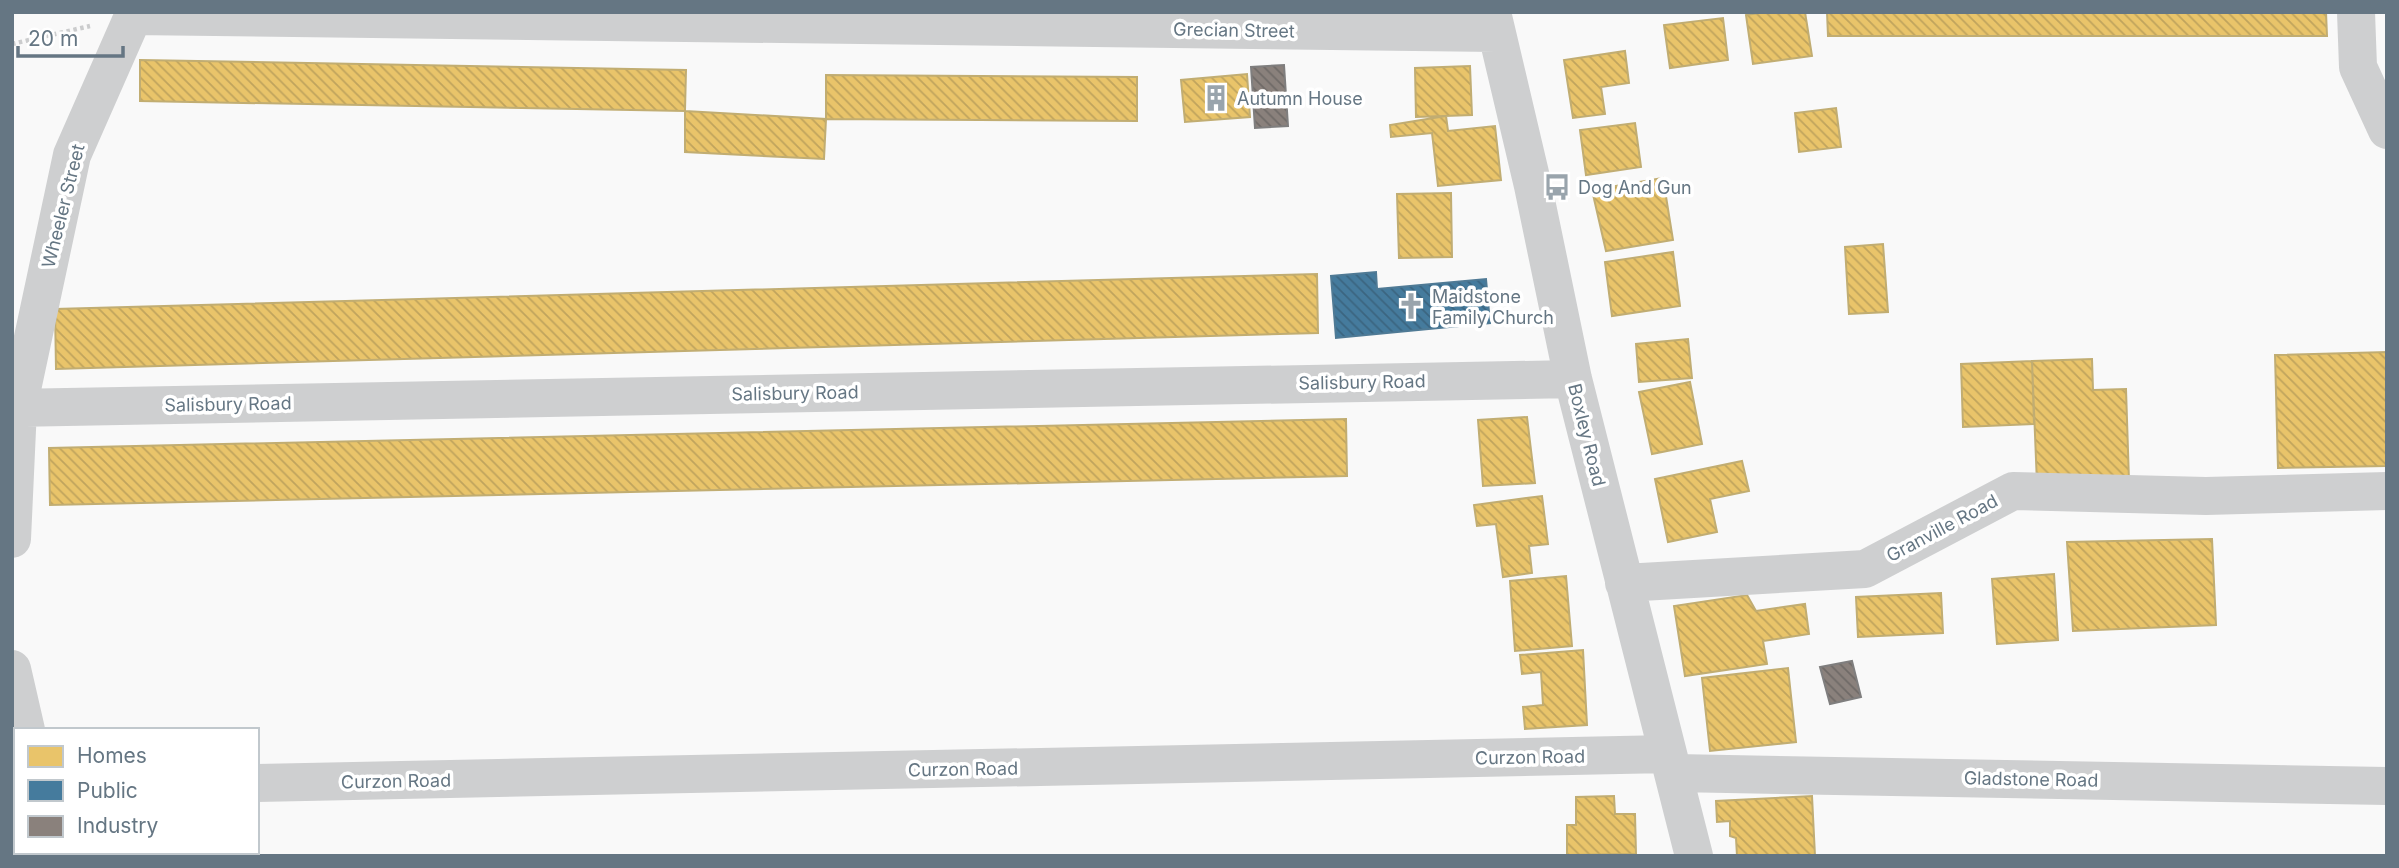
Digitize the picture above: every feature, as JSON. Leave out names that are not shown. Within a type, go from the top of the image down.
[{"type":"street","points":[[2356,12],[2358,67],[2387,131]]},
{"type":"street","name":"Grecian Street","points":[[133,14],[1494,23]]},
{"type":"street","name":"Wheeler Street","points":[[12,539],[15,408],[72,155],[133,14]]},
{"type":"street","name":"Boxley Road","points":[[1494,23],[1533,186],[1573,379],[1694,856]]},
{"type":"street","name":"Salisbury Road","points":[[15,408],[1573,379]]},
{"type":"street","name":"Granville Road","points":[[1624,583],[1865,569],[2013,491],[2206,496],[2387,491]]},
{"type":"street","points":[[12,669],[26,728]]},
{"type":"street","name":"Curzon Road","points":[[259,783],[1671,764]]},
{"type":"street","name":"Gladstone Road","points":[[1671,764],[2387,786]]},
{"type":"path","points":[[12,44],[133,14]]},
{"type":"building: Homes","points":[[1805,12],[1812,56],[1753,64],[1746,15]]},
{"type":"building: Homes","points":[[1827,12],[2326,12],[2327,36],[1828,36]]},
{"type":"building: Homes","points":[[1723,18],[1728,60],[1670,68],[1664,25]]},
{"type":"building: Homes","points":[[1625,51],[1629,83],[1601,87],[1605,114],[1573,118],[1564,60]]},
{"type":"building: Homes","points":[[140,60],[686,70],[685,111],[140,101]]},
{"type":"building: Homes","points":[[1470,66],[1472,115],[1416,117],[1415,68]]},
{"type":"building: Homes","name":"Autumn House","points":[[1247,74],[1250,117],[1185,122],[1181,80]]},
{"type":"building: Homes","points":[[826,75],[1137,77],[1137,121],[826,119]]},
{"type":"building: Homes","points":[[1836,108],[1841,147],[1799,152],[1795,113]]},
{"type":"building: Homes","points":[[685,111],[826,119],[824,159],[685,152]]},
{"type":"building: Homes","points":[[1446,116],[1448,131],[1495,126],[1501,180],[1438,186],[1432,133],[1391,137],[1390,125]]},
{"type":"building: Homes","points":[[1635,123],[1641,167],[1586,175],[1580,130]]},
{"type":"building: Homes","points":[[1663,178],[1673,240],[1606,251],[1592,190]]},
{"type":"building: Homes","points":[[1451,193],[1452,257],[1399,258],[1397,194]]},
{"type":"building: Homes","points":[[1883,244],[1888,312],[1849,314],[1845,247]]},
{"type":"building: Homes","points":[[1673,252],[1680,306],[1612,316],[1605,262]]},
{"type":"building: Homes","points":[[1317,274],[1318,333],[56,369],[55,309]]},
{"type":"building: Homes","points":[[1688,339],[1692,378],[1639,382],[1636,344]]},
{"type":"building: Homes","points":[[2387,352],[2387,466],[2278,468],[2275,355]]},
{"type":"building: Homes","points":[[2092,359],[2093,390],[2126,389],[2129,481],[2037,484],[2032,361]]},
{"type":"building: Homes","points":[[2032,361],[2034,424],[1963,427],[1961,364]]},
{"type":"building: Homes","points":[[1690,382],[1702,444],[1652,454],[1639,392]]},
{"type":"building: Homes","points":[[1527,417],[1535,483],[1483,486],[1478,420]]},
{"type":"building: Homes","points":[[1346,419],[1347,476],[50,505],[49,448]]},
{"type":"building: Homes","points":[[1742,461],[1749,491],[1710,499],[1717,532],[1668,542],[1655,479]]},
{"type":"building: Homes","points":[[1542,496],[1548,544],[1529,546],[1532,573],[1503,577],[1496,524],[1477,526],[1474,505]]},
{"type":"building: Homes","points":[[2212,539],[2216,625],[2073,631],[2067,542]]},
{"type":"building: Homes","points":[[2054,574],[2058,640],[1997,644],[1992,579]]},
{"type":"building: Homes","points":[[1566,576],[1572,646],[1515,651],[1510,581]]},
{"type":"building: Homes","points":[[1941,593],[1943,633],[1858,637],[1856,597]]},
{"type":"building: Homes","points":[[1747,595],[1756,611],[1805,604],[1809,634],[1763,641],[1767,664],[1685,676],[1674,606]]},
{"type":"building: Homes","points":[[1583,650],[1587,725],[1525,729],[1523,707],[1543,705],[1541,672],[1522,674],[1520,655]]},
{"type":"building: Homes","points":[[1788,668],[1796,742],[1710,751],[1702,678]]},
{"type":"building: Homes","points":[[1614,796],[1615,814],[1635,814],[1636,854],[1567,855],[1567,825],[1576,825],[1576,797]]},
{"type":"building: Homes","points":[[1812,796],[1815,856],[1737,856],[1736,838],[1730,836],[1730,821],[1717,822],[1716,801]]},
{"type":"building: Public","name":"Maidstone Family Church","points":[[1376,272],[1377,289],[1486,279],[1490,323],[1336,338],[1331,276]]},
{"type":"building: Industry","points":[[1284,65],[1288,126],[1255,128],[1251,67]]},
{"type":"building: Industry","points":[[1852,661],[1861,697],[1830,704],[1820,667]]},
{"type":"place","name":"Autumn House","points":[[1216,98]]},
{"type":"place","name":"Dog And Gun","points":[[1557,187]]},
{"type":"place","name":"Maidstone Family Church","points":[[1411,306]]}]
